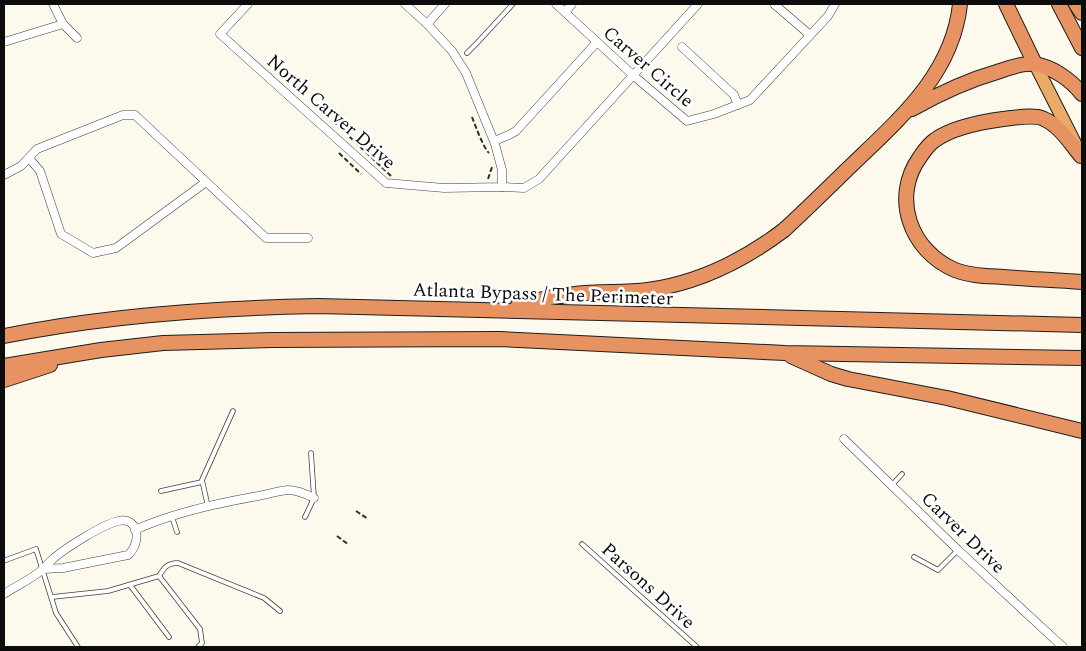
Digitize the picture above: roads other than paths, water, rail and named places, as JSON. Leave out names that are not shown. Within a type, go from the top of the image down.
[{"type":"highway","points":[[498,309],[576,294],[631,291],[666,286],[692,280],[738,261],[784,230],[907,112],[945,57],[957,24],[960,4]]},
{"type":"highway","points":[[1006,4],[1082,157]]},
{"type":"highway","points":[[1059,4],[1082,48]]},
{"type":"highway","points":[[1076,4],[1082,12]]},
{"type":"highway","points":[[907,112],[949,89],[1022,65],[1035,64],[1061,75],[1070,81],[1082,94]]},
{"type":"highway","points":[[1081,282],[976,275],[943,264],[924,248],[917,238],[909,221],[906,192],[913,167],[933,141],[944,134],[956,130],[997,120],[1026,117],[1042,118],[1057,128],[1082,157]]},
{"type":"highway","name":"Atlanta Bypass / The Perimeter","points":[[4,336],[137,316],[243,308],[318,306],[1082,325]]},
{"type":"highway","points":[[4,366],[101,350],[163,343],[272,340],[500,339],[785,353],[1082,358]]},
{"type":"highway","points":[[4,380],[101,350]]},
{"type":"highway","points":[[785,353],[831,374],[848,379],[947,398],[1082,431]]},
{"type":"highway","points":[[1039,358],[1082,368]]},
{"type":"street","points":[[54,4],[63,24],[77,38]]},
{"type":"street","name":"North Carver Drive","points":[[248,4],[220,34],[386,183],[444,188],[502,187]]},
{"type":"street","points":[[405,4],[452,51],[466,73],[494,141],[502,170],[502,187],[524,188],[540,180],[698,4]]},
{"type":"street","points":[[427,24],[445,4]]},
{"type":"street","name":"Carver Circle","points":[[556,4],[634,76],[687,121],[750,100],[828,16],[835,4]]},
{"type":"street","points":[[565,12],[572,4]]},
{"type":"street","points":[[774,4],[810,36]]},
{"type":"street","points":[[4,42],[63,24]]},
{"type":"street","points":[[494,141],[509,136],[528,120],[597,42]]},
{"type":"street","points":[[682,47],[734,95],[738,105]]},
{"type":"street","points":[[4,175],[21,166],[37,149],[123,115],[135,115],[266,238],[308,238]]},
{"type":"street","points":[[29,158],[40,171],[62,234],[93,253],[116,248],[206,182]]},
{"type":"street","name":"Carver Drive","points":[[844,439],[958,550],[1063,647]]},
{"type":"street","points":[[135,530],[151,522],[230,501],[288,490],[314,498]]},
{"type":"street","points":[[4,594],[43,569],[60,554],[112,523],[126,521],[131,523],[137,535],[134,549],[128,554],[63,568],[43,569]]},
{"type":"lane","points":[[467,53],[478,44],[512,4]]},
{"type":"lane","points":[[208,507],[202,482],[233,410]]},
{"type":"lane","points":[[305,517],[314,498],[310,454]]},
{"type":"lane","points":[[892,486],[902,474]]},
{"type":"lane","points":[[161,491],[202,482]]},
{"type":"lane","points":[[172,517],[176,532]]},
{"type":"lane","name":"Parsons Drive","points":[[582,544],[697,647]]},
{"type":"lane","points":[[6,560],[36,550],[56,613],[78,647]]},
{"type":"lane","points":[[914,557],[938,570],[958,550]]},
{"type":"lane","points":[[52,597],[108,591],[159,576],[165,567],[172,563],[178,563],[264,598],[280,611]]},
{"type":"lane","points":[[159,576],[200,629],[202,643],[198,647]]},
{"type":"lane","points":[[130,585],[170,637]]}]
